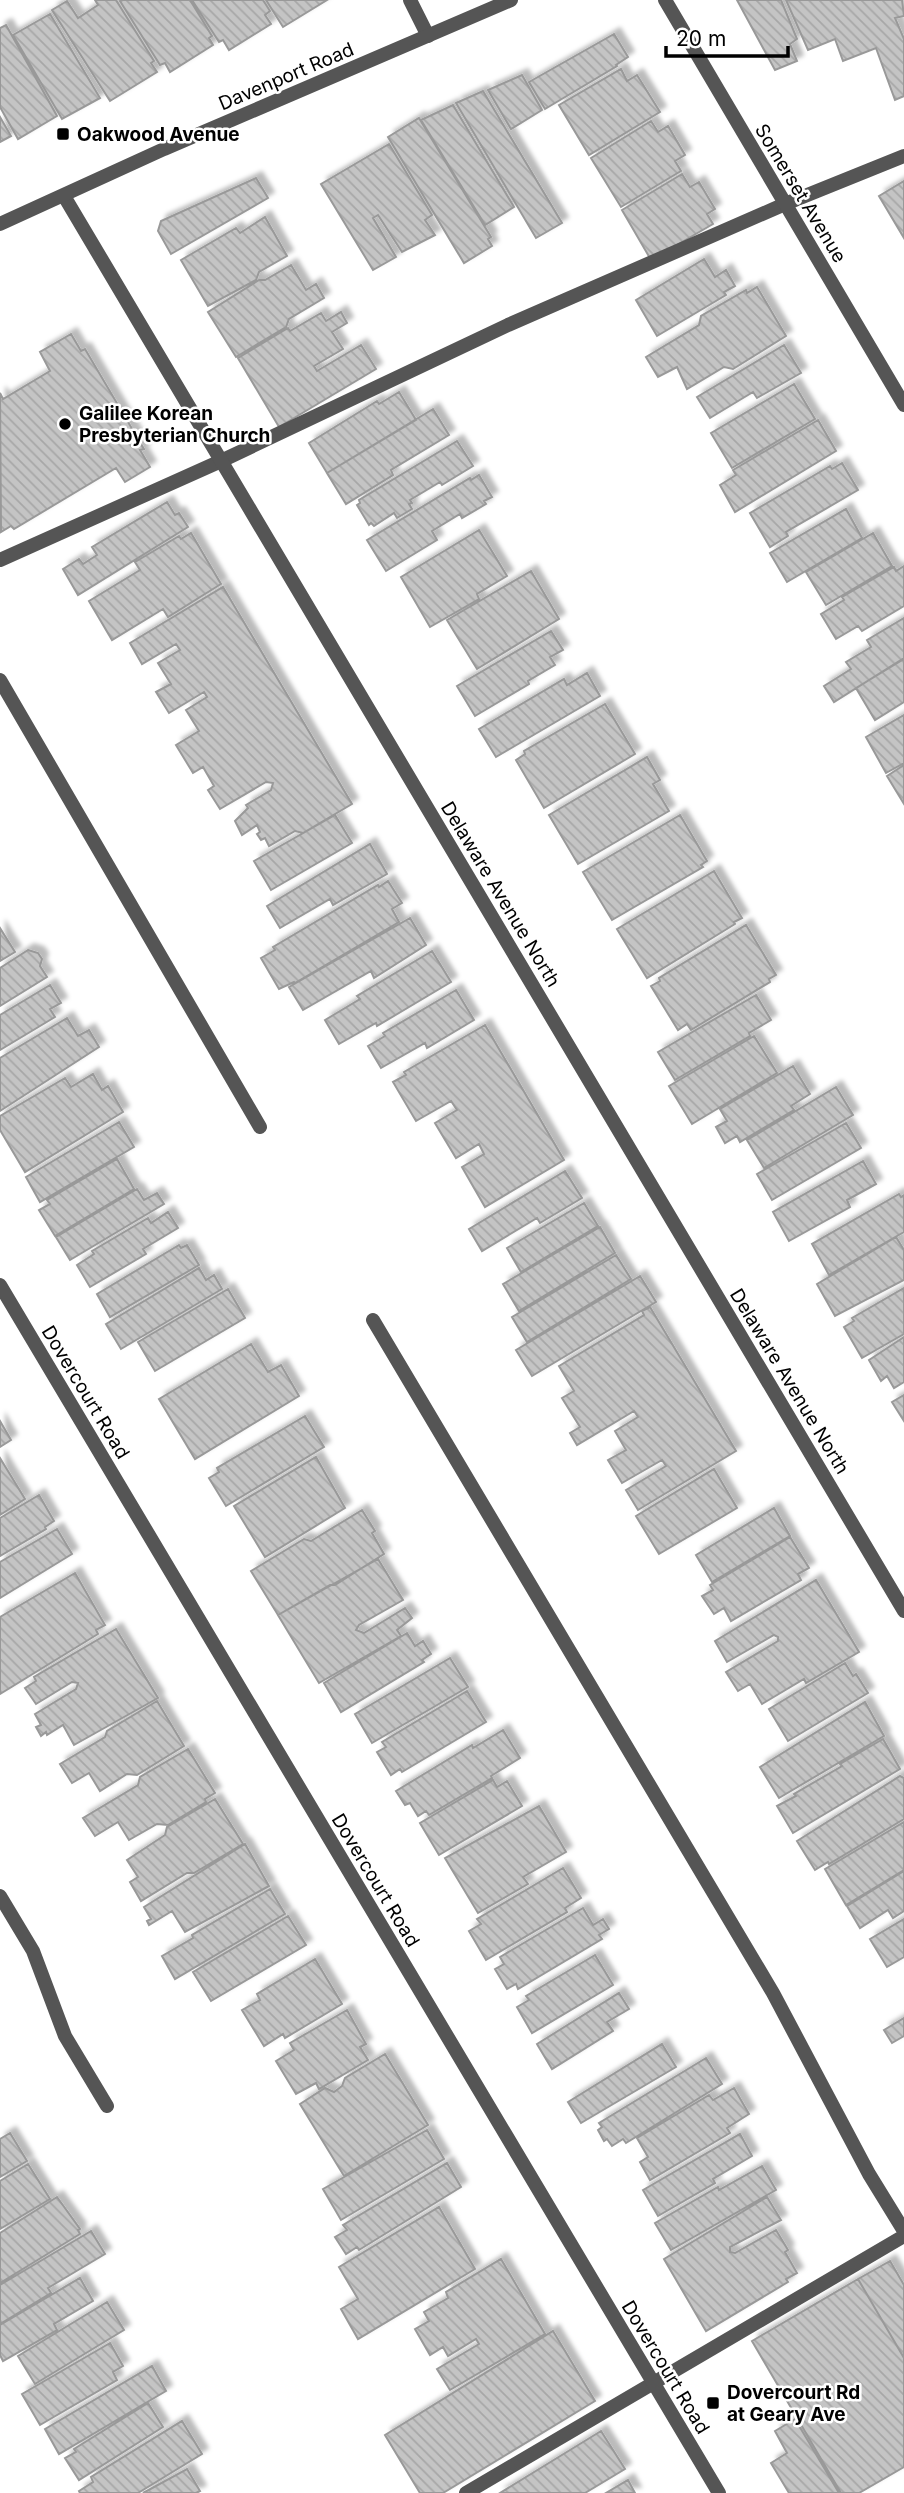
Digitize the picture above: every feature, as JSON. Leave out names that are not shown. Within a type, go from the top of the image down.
[{"type":"street","points":[[410,0],[428,36]]},
{"type":"street","name":"Davenport Road","points":[[0,224],[164,149],[511,0]]},
{"type":"street","name":"Somerset Avenue","points":[[665,0],[904,405]]},
{"type":"street","points":[[0,560],[221,461],[508,324],[785,204],[904,156]]},
{"type":"street","name":"Delaware Avenue North","points":[[64,196],[904,1611]]},
{"type":"street","points":[[0,680],[260,1126]]},
{"type":"street","name":"Dovercourt Road","points":[[0,1286],[719,2493]]},
{"type":"street","points":[[373,1320],[773,1993],[904,2234],[466,2493]]},
{"type":"street","points":[[0,1896],[33,1951],[65,2036],[107,2106]]},
{"type":"building","points":[[95,0],[116,0],[154,61],[151,63],[157,72],[110,101],[52,10],[67,1],[78,18],[98,5]]},
{"type":"building","points":[[190,0],[212,36],[209,38],[213,45],[170,72],[165,63],[160,65],[120,1]]},
{"type":"building","points":[[192,0],[263,0],[270,11],[265,15],[271,24],[229,50],[223,40],[219,42]]},
{"type":"building","points":[[266,0],[327,0],[283,27]]},
{"type":"building","points":[[737,0],[781,0],[797,39],[790,44],[797,61],[775,70]]},
{"type":"building","points":[[786,0],[902,0],[904,16],[895,18],[904,39],[904,96],[895,100],[876,48],[843,61],[835,39],[808,50]]},
{"type":"building","points":[[50,14],[100,98],[62,119],[13,35]]},
{"type":"building","points":[[6,25],[57,116],[18,139],[0,107],[0,28]]},
{"type":"building","points":[[614,34],[628,57],[545,109],[529,82]]},
{"type":"building","points":[[621,69],[627,81],[637,75],[660,112],[589,155],[559,105]]},
{"type":"building","points":[[522,75],[542,110],[511,129],[488,90]]},
{"type":"building","points":[[483,91],[562,223],[536,238],[456,103]]},
{"type":"building","points":[[453,105],[514,207],[485,225],[421,120]]},
{"type":"building","points":[[0,117],[11,136],[0,142]]},
{"type":"building","points":[[419,118],[491,237],[488,239],[492,246],[464,263],[388,137]]},
{"type":"building","points":[[651,121],[658,132],[668,126],[685,155],[675,161],[681,171],[621,207],[591,158]]},
{"type":"building","points":[[389,144],[432,215],[425,220],[435,235],[402,252],[378,215],[373,218],[396,257],[373,270],[321,184]]},
{"type":"building","points":[[682,174],[690,187],[699,182],[715,209],[707,214],[713,224],[651,260],[622,210]]},
{"type":"building","points":[[256,178],[268,198],[171,254],[158,231],[161,221]]},
{"type":"building","points":[[904,181],[904,238],[879,196]]},
{"type":"building","points":[[265,217],[287,256],[259,272],[256,280],[208,306],[181,260],[236,228],[240,233]]},
{"type":"building","points":[[704,259],[715,277],[726,270],[735,286],[724,292],[726,295],[657,336],[636,300]]},
{"type":"building","points":[[291,265],[306,290],[316,284],[324,298],[289,319],[286,327],[236,357],[208,312],[259,280],[265,280]]},
{"type":"building","points":[[757,287],[786,336],[733,369],[724,367],[687,389],[677,367],[658,377],[646,357],[699,325],[701,316],[746,290],[747,293]]},
{"type":"building","points":[[341,312],[347,323],[332,332],[343,349],[314,366],[317,371],[361,345],[376,369],[279,427],[238,358],[288,328],[290,331],[321,313],[326,321]]},
{"type":"building","name":"Galilee Korean Presbyterian Church","points":[[71,334],[81,351],[85,349],[144,449],[140,450],[150,467],[125,482],[116,468],[14,529],[11,526],[1,532],[0,393],[3,399],[50,371],[40,352]]},
{"type":"building","points":[[784,345],[801,373],[757,398],[753,392],[710,418],[697,397]]},
{"type":"building","points":[[794,384],[815,419],[732,468],[711,433]]},
{"type":"building","points":[[399,392],[416,420],[327,473],[309,443],[377,401],[379,404]]},
{"type":"building","points":[[433,409],[449,435],[391,470],[393,475],[346,504],[327,473]]},
{"type":"building","points":[[818,420],[836,451],[735,512],[720,485],[736,475],[733,470]]},
{"type":"building","points":[[457,441],[473,466],[410,500],[412,509],[397,518],[394,513],[374,526],[371,523],[369,525],[357,505],[359,500]]},
{"type":"building","points":[[842,463],[858,490],[786,532],[788,536],[770,547],[750,513],[830,466],[832,469]]},
{"type":"building","points":[[479,475],[492,497],[484,501],[486,504],[462,518],[460,514],[432,531],[437,540],[386,571],[367,540]]},
{"type":"building","points":[[167,502],[175,515],[179,513],[188,527],[78,595],[63,569],[79,559],[83,564],[97,555],[92,547]]},
{"type":"building","points":[[846,509],[862,538],[787,582],[770,553]]},
{"type":"building","points":[[479,530],[507,576],[477,594],[479,599],[430,627],[401,577]]},
{"type":"building","points":[[191,533],[221,584],[168,617],[163,609],[112,640],[89,601],[140,570],[135,562],[179,536],[181,539]]},
{"type":"building","points":[[873,533],[892,566],[826,605],[806,572]]},
{"type":"building","points":[[904,566],[904,606],[862,631],[858,626],[836,639],[821,614],[844,600],[842,597],[894,567],[896,571]]},
{"type":"building","points":[[531,571],[559,619],[477,669],[447,620]]},
{"type":"building","points":[[223,587],[352,804],[303,833],[295,831],[269,846],[265,838],[261,840],[257,834],[260,832],[257,825],[242,835],[235,821],[248,808],[246,805],[271,790],[273,783],[266,782],[220,809],[208,790],[214,786],[203,767],[193,773],[176,745],[199,731],[186,710],[207,697],[204,692],[169,713],[156,692],[171,684],[158,663],[180,650],[176,644],[142,664],[130,643]]},
{"type":"building","points":[[904,618],[904,658],[834,702],[824,686],[851,669],[846,662],[871,647],[867,640]]},
{"type":"building","points":[[551,631],[563,650],[550,657],[555,665],[475,716],[457,686]]},
{"type":"building","points":[[904,659],[904,702],[875,720],[856,688]]},
{"type":"building","points":[[587,673],[600,696],[496,757],[479,729],[564,679],[567,685]]},
{"type":"building","points":[[605,704],[635,754],[544,808],[516,760],[525,754],[524,751]]},
{"type":"building","points":[[904,715],[904,763],[886,773],[866,737]]},
{"type":"building","points":[[647,757],[660,780],[653,784],[669,811],[578,864],[549,815]]},
{"type":"building","points":[[904,765],[904,804],[887,776]]},
{"type":"building","points":[[335,815],[352,843],[271,890],[254,861]]},
{"type":"building","points":[[680,815],[707,861],[701,865],[703,867],[612,920],[583,872]]},
{"type":"building","points":[[370,844],[387,874],[333,905],[330,899],[280,928],[267,906]]},
{"type":"building","points":[[714,871],[742,918],[647,978],[617,929]]},
{"type":"building","points":[[388,881],[402,903],[392,909],[399,922],[295,983],[279,989],[261,958],[275,950],[273,947]]},
{"type":"building","points":[[410,918],[426,945],[374,978],[371,971],[303,1010],[289,987]]},
{"type":"building","points":[[746,925],[776,975],[769,979],[770,982],[691,1030],[687,1024],[678,1030],[651,986],[660,981],[659,978]]},
{"type":"building","points":[[0,928],[15,952],[0,961]]},
{"type":"building","points":[[28,950],[38,953],[42,959],[40,966],[47,977],[0,1006],[0,968]]},
{"type":"building","points":[[432,951],[451,982],[377,1026],[376,1023],[339,1044],[325,1020],[360,999],[357,996]]},
{"type":"building","points":[[50,985],[61,1003],[50,1009],[55,1017],[0,1050],[0,1015]]},
{"type":"building","points":[[456,990],[474,1020],[427,1048],[425,1043],[381,1068],[368,1046],[385,1036],[383,1033]]},
{"type":"building","points":[[756,995],[771,1020],[749,1033],[750,1036],[675,1080],[658,1052]]},
{"type":"building","points":[[67,1018],[78,1036],[89,1030],[99,1047],[0,1111],[0,1058]]},
{"type":"building","points":[[485,1025],[564,1160],[485,1207],[462,1167],[484,1154],[479,1144],[456,1158],[435,1123],[457,1110],[451,1101],[416,1121],[393,1082],[406,1075],[404,1072]]},
{"type":"building","points":[[754,1036],[777,1073],[692,1124],[669,1086]]},
{"type":"building","points":[[793,1066],[810,1094],[791,1106],[794,1110],[740,1142],[737,1136],[725,1143],[716,1127],[727,1121],[720,1109]]},
{"type":"building","points":[[93,1074],[102,1090],[108,1086],[123,1112],[25,1172],[0,1130],[0,1116],[65,1078],[71,1087]]},
{"type":"building","points":[[836,1087],[853,1115],[764,1168],[747,1140]]},
{"type":"building","points":[[119,1122],[134,1147],[40,1202],[26,1177]]},
{"type":"building","points":[[846,1123],[861,1148],[772,1200],[757,1174]]},
{"type":"building","points":[[117,1159],[134,1189],[55,1236],[39,1210],[50,1204],[47,1200]]},
{"type":"building","points":[[863,1161],[876,1184],[847,1200],[850,1207],[789,1241],[773,1212]]},
{"type":"building","points":[[565,1171],[582,1198],[540,1223],[537,1218],[482,1251],[469,1229]]},
{"type":"building","points":[[137,1189],[144,1200],[157,1193],[164,1204],[70,1260],[56,1237]]},
{"type":"building","points":[[899,1194],[901,1197],[904,1195],[904,1232],[829,1275],[812,1244]]},
{"type":"building","points":[[584,1203],[598,1226],[521,1272],[507,1248]]},
{"type":"building","points":[[168,1212],[178,1228],[143,1249],[146,1254],[90,1287],[77,1265],[94,1254],[92,1251],[148,1218],[151,1223]]},
{"type":"building","points":[[600,1227],[615,1253],[519,1311],[503,1284]]},
{"type":"building","points":[[896,1237],[904,1250],[904,1280],[835,1316],[817,1284]]},
{"type":"building","points":[[179,1245],[181,1248],[187,1245],[199,1265],[110,1317],[97,1294]]},
{"type":"building","points":[[616,1255],[631,1279],[527,1342],[512,1317]]},
{"type":"building","points":[[199,1268],[206,1280],[214,1275],[222,1289],[121,1349],[106,1324]]},
{"type":"building","points":[[640,1276],[656,1302],[532,1376],[516,1350]]},
{"type":"building","points":[[904,1288],[904,1334],[862,1358],[844,1327],[854,1321],[852,1318]]},
{"type":"building","points":[[228,1289],[245,1318],[155,1371],[138,1342]]},
{"type":"building","points":[[650,1307],[736,1451],[638,1510],[626,1490],[666,1466],[662,1460],[622,1483],[608,1460],[626,1450],[615,1431],[638,1417],[634,1411],[577,1445],[570,1433],[580,1427],[562,1398],[574,1391],[559,1366],[644,1315],[642,1311]]},
{"type":"building","points":[[904,1337],[904,1382],[894,1388],[887,1376],[881,1381],[869,1360]]},
{"type":"building","points":[[251,1344],[268,1372],[281,1365],[299,1396],[195,1459],[159,1399]]},
{"type":"building","points":[[904,1395],[904,1421],[892,1402]]},
{"type":"building","points":[[305,1416],[324,1447],[226,1506],[209,1478],[219,1472],[217,1468]]},
{"type":"building","points":[[0,1421],[11,1440],[0,1447]]},
{"type":"building","points":[[316,1457],[345,1508],[265,1557],[234,1506]]},
{"type":"building","points":[[0,1458],[25,1499],[0,1515]]},
{"type":"building","points":[[714,1469],[737,1508],[659,1554],[636,1516]]},
{"type":"building","points":[[39,1495],[54,1521],[45,1527],[46,1529],[0,1556],[0,1518]]},
{"type":"building","points":[[774,1508],[790,1536],[712,1582],[696,1555]]},
{"type":"building","points":[[362,1510],[375,1531],[372,1533],[384,1554],[335,1585],[330,1585],[278,1615],[251,1571],[304,1539],[311,1541]]},
{"type":"building","points":[[57,1529],[72,1554],[0,1598],[0,1562]]},
{"type":"building","points":[[790,1537],[809,1568],[798,1574],[801,1580],[731,1621],[724,1608],[714,1614],[702,1596],[713,1590],[710,1585]]},
{"type":"building","points":[[378,1559],[403,1600],[359,1625],[356,1630],[364,1633],[405,1608],[412,1618],[397,1630],[401,1636],[319,1683],[278,1615]]},
{"type":"building","points":[[75,1573],[105,1625],[96,1630],[98,1634],[0,1694],[0,1617]]},
{"type":"building","points":[[816,1580],[859,1652],[806,1683],[804,1679],[762,1704],[750,1684],[738,1691],[726,1672],[778,1641],[778,1637],[774,1635],[727,1662],[715,1641]]},
{"type":"building","points":[[116,1629],[158,1698],[74,1745],[63,1725],[41,1736],[36,1727],[41,1725],[35,1714],[76,1689],[78,1683],[72,1682],[36,1704],[25,1688],[36,1681],[34,1677]]},
{"type":"building","points":[[407,1633],[415,1646],[423,1641],[431,1654],[422,1660],[424,1662],[341,1712],[324,1683]]},
{"type":"building","points":[[450,1658],[468,1687],[372,1743],[355,1714]]},
{"type":"building","points":[[845,1663],[868,1693],[788,1741],[769,1709]]},
{"type":"building","points":[[467,1691],[486,1722],[402,1772],[400,1769],[391,1775],[377,1752],[386,1747],[382,1742]]},
{"type":"building","points":[[157,1701],[184,1746],[137,1775],[127,1774],[100,1791],[89,1773],[72,1783],[60,1764]]},
{"type":"building","points":[[865,1702],[884,1736],[779,1798],[760,1767]]},
{"type":"building","points":[[503,1730],[520,1758],[429,1815],[426,1811],[418,1816],[410,1803],[405,1805],[396,1791],[472,1745],[473,1748]]},
{"type":"building","points":[[883,1739],[900,1769],[793,1833],[777,1806]]},
{"type":"building","points":[[188,1749],[215,1793],[205,1799],[206,1802],[168,1825],[157,1824],[129,1840],[118,1822],[95,1836],[83,1818],[138,1785],[140,1777]]},
{"type":"building","points":[[900,1776],[904,1778],[904,1819],[815,1870],[797,1841]]},
{"type":"building","points":[[493,1780],[497,1787],[507,1781],[522,1806],[439,1855],[420,1823]]},
{"type":"building","points":[[215,1799],[243,1844],[141,1901],[130,1882],[138,1877],[127,1860],[165,1835],[167,1827]]},
{"type":"building","points":[[539,1806],[566,1852],[523,1877],[528,1884],[478,1913],[445,1858]]},
{"type":"building","points":[[904,1822],[904,1870],[846,1905],[825,1869]]},
{"type":"building","points":[[245,1844],[269,1886],[185,1932],[172,1911],[149,1925],[147,1921],[151,1919],[144,1907]]},
{"type":"building","points":[[563,1868],[581,1898],[565,1908],[567,1912],[486,1960],[469,1931],[481,1924],[477,1919]]},
{"type":"building","points":[[904,1871],[904,1911],[893,1918],[888,1910],[860,1928],[847,1906]]},
{"type":"building","points":[[270,1889],[285,1914],[175,1979],[162,1956]]},
{"type":"building","points":[[583,1908],[593,1925],[603,1919],[609,1929],[599,1935],[602,1939],[518,1989],[516,1984],[507,1989],[495,1969],[504,1964],[500,1957]]},
{"type":"building","points":[[288,1916],[306,1945],[211,2001],[193,1972]]},
{"type":"building","points":[[904,1919],[904,1957],[887,1967],[870,1939]]},
{"type":"building","points":[[595,1955],[613,1985],[532,2033],[517,2007],[529,2000],[526,1996]]},
{"type":"building","points":[[315,1959],[342,2004],[285,2038],[283,2034],[264,2046],[242,2010],[260,2000],[257,1994]]},
{"type":"building","points":[[619,1993],[629,2009],[607,2022],[613,2031],[552,2069],[537,2044]]},
{"type":"building","points":[[347,2010],[366,2044],[360,2047],[368,2060],[319,2089],[316,2083],[296,2094],[276,2061],[294,2050],[290,2043]]},
{"type":"building","points":[[904,2018],[904,2036],[892,2043],[884,2030]]},
{"type":"building","points":[[662,2044],[676,2067],[581,2123],[568,2102]]},
{"type":"building","points":[[385,2054],[428,2125],[344,2176],[300,2104],[325,2088],[334,2092],[342,2086],[345,2078]]},
{"type":"building","points":[[706,2058],[722,2084],[626,2143],[623,2139],[612,2146],[607,2139],[604,2141],[598,2130],[602,2127],[599,2123]]},
{"type":"building","points":[[734,2088],[749,2114],[727,2128],[730,2133],[650,2180],[640,2162],[648,2157],[637,2138],[709,2095],[713,2100]]},
{"type":"building","points":[[427,2130],[444,2159],[341,2220],[323,2189]]},
{"type":"building","points":[[10,2133],[27,2161],[0,2177],[0,2139]]},
{"type":"building","points":[[740,2134],[752,2156],[713,2179],[715,2183],[658,2216],[643,2190]]},
{"type":"building","points":[[447,2163],[461,2187],[359,2250],[357,2247],[346,2254],[335,2237],[347,2230],[343,2225]]},
{"type":"building","points":[[28,2164],[50,2199],[0,2229],[0,2181]]},
{"type":"building","points":[[762,2166],[776,2190],[671,2250],[655,2223],[718,2187],[719,2190]]},
{"type":"building","points":[[57,2197],[80,2229],[80,2234],[0,2283],[0,2233]]},
{"type":"building","points":[[767,2197],[781,2220],[730,2247],[730,2252],[735,2253],[776,2230],[797,2273],[786,2279],[788,2282],[706,2331],[664,2259]]},
{"type":"building","points":[[439,2207],[475,2269],[358,2339],[341,2309],[358,2299],[339,2267]]},
{"type":"building","points":[[91,2231],[105,2254],[48,2288],[51,2293],[0,2324],[0,2285]]},
{"type":"building","points":[[501,2259],[545,2334],[450,2390],[437,2369],[479,2344],[476,2339],[448,2356],[443,2347],[430,2355],[415,2329],[429,2321],[424,2312],[448,2298],[446,2292]]},
{"type":"building","points":[[890,2261],[904,2285],[904,2358],[858,2279]]},
{"type":"building","points":[[80,2278],[93,2301],[54,2324],[57,2330],[3,2361],[0,2355],[0,2325]]},
{"type":"building","points":[[858,2279],[904,2358],[904,2467],[859,2493],[841,2493],[752,2341]]},
{"type":"building","points":[[107,2302],[124,2330],[35,2384],[18,2356]]},
{"type":"building","points":[[553,2331],[595,2401],[443,2493],[420,2493],[385,2435]]},
{"type":"building","points":[[110,2343],[123,2366],[113,2372],[117,2380],[40,2425],[22,2394]]},
{"type":"building","points":[[152,2366],[166,2391],[59,2454],[45,2429]]},
{"type":"building","points":[[148,2403],[163,2427],[79,2480],[65,2458],[76,2452],[74,2449]]},
{"type":"building","points":[[795,2419],[839,2493],[789,2493],[771,2463],[787,2453],[775,2431]]},
{"type":"building","points":[[182,2421],[202,2454],[138,2493],[80,2493],[79,2491],[93,2482],[91,2477]]},
{"type":"building","points":[[601,2431],[625,2469],[585,2493],[500,2493]]},
{"type":"building","points":[[187,2469],[200,2491],[143,2493]]},
{"type":"building","points":[[628,2480],[635,2493],[606,2493]]},
{"type":"place","name":"Oakwood Avenue","points":[[63,134]]},
{"type":"place","name":"Galilee Korean Presbyterian Church","points":[[65,424]]},
{"type":"place","name":"Dovercourt Rd at Geary Ave","points":[[713,2403]]}]
